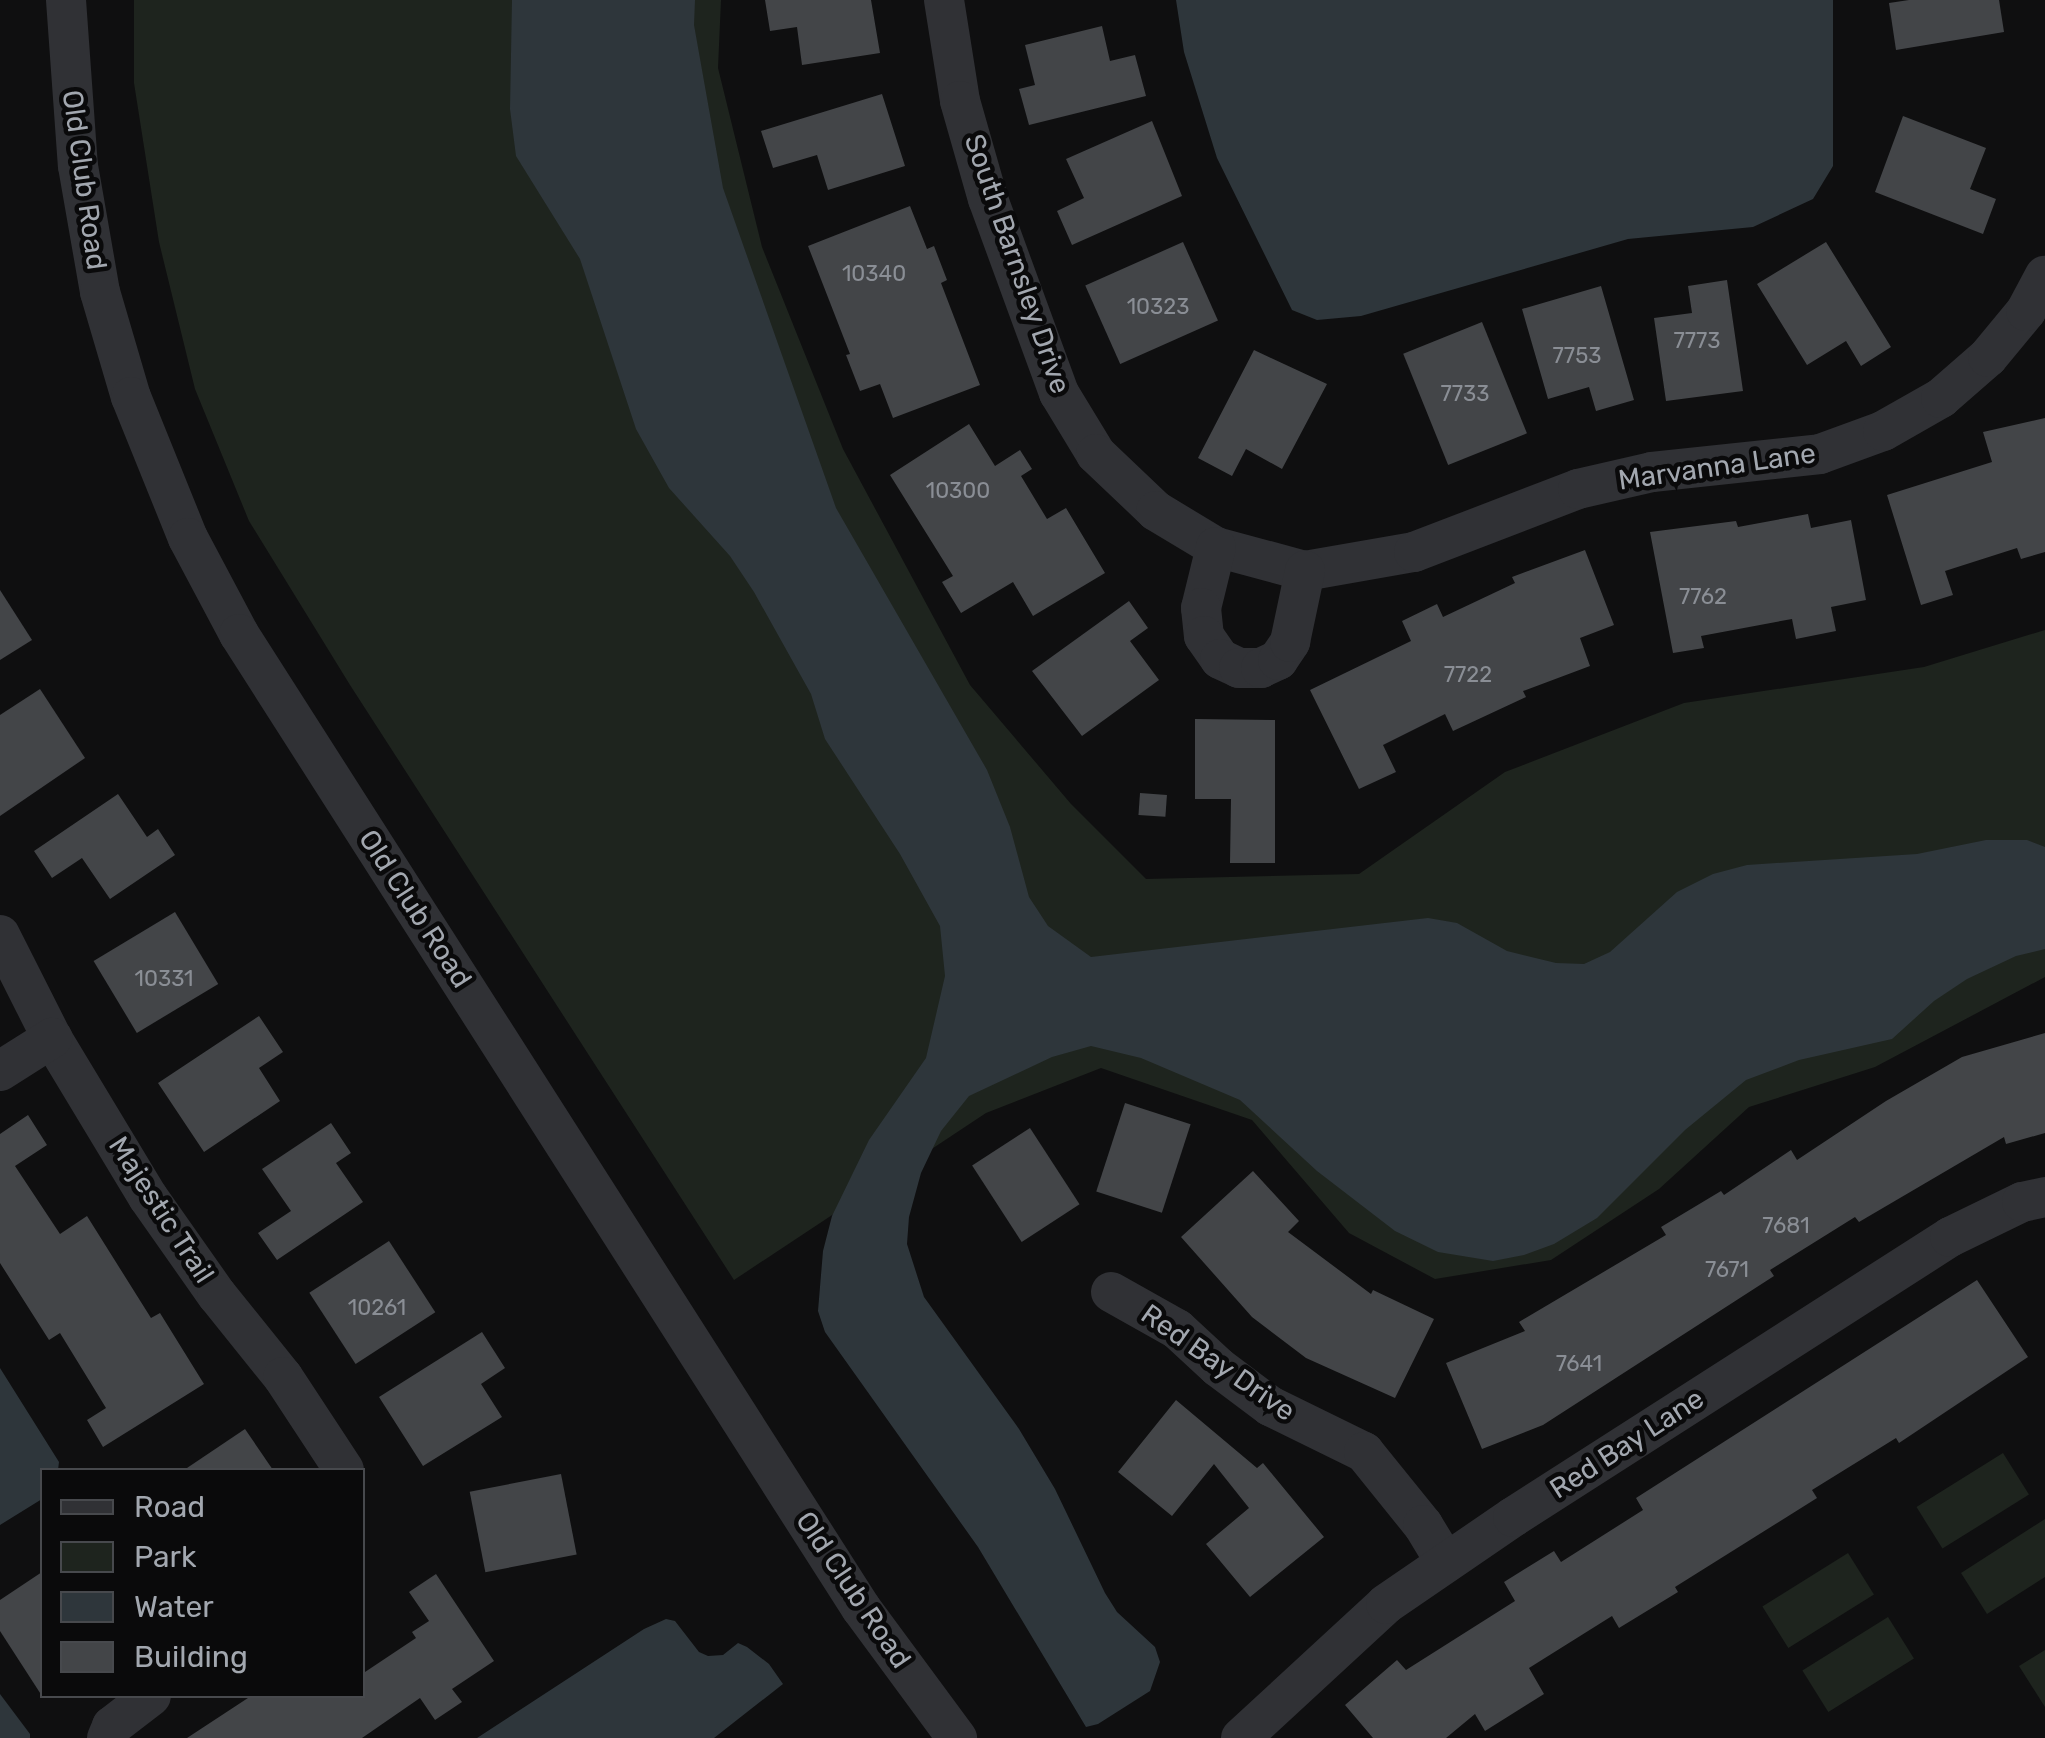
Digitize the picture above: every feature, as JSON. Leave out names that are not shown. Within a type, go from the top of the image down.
[{"type":"street","name":"Old Club Road","points":[[66,0],[78,166],[100,292],[131,397],[188,538],[240,634],[840,1574],[957,1738]]},
{"type":"street","name":"South Barnsley Drive","points":[[944,0],[960,100],[988,199],[1060,393],[1096,454],[1156,512],[1216,547]]},
{"type":"street","name":"Marvanna Lane","points":[[1216,547],[1305,571],[1414,552],[1578,489],[1652,472],[1820,454],[1883,430],[1941,398],[1988,357],[2026,311],[2045,276]]},
{"type":"street","points":[[1216,547],[1201,608],[1204,636],[1220,659],[1239,668],[1261,668],[1278,660],[1290,642],[1305,571]]},
{"type":"street","name":"Majestic Trail","points":[[0,935],[52,1038],[148,1197],[217,1295],[284,1377],[343,1468]]},
{"type":"street","points":[[0,1071],[52,1038]]},
{"type":"street","name":"Red Bay Lane","points":[[1241,1738],[1345,1639],[1446,1563],[1950,1237],[2022,1202],[2045,1197]]},
{"type":"street","name":"Red Bay Drive","points":[[1111,1292],[1177,1330],[1218,1368],[1270,1406],[1364,1452],[1422,1524],[1446,1563]]},
{"type":"street","points":[[107,1738],[112,1726],[148,1698]]},
{"type":"green space","points":[[134,0],[721,0],[718,68],[762,247],[843,449],[970,685],[1071,804],[1146,879],[1359,874],[1505,772],[1684,703],[1924,667],[2045,630],[2045,977],[1875,1067],[1749,1107],[1659,1189],[1551,1260],[1435,1279],[1349,1233],[1252,1120],[1101,1068],[986,1113],[734,1280],[350,685],[249,521],[195,389],[159,242],[134,83]]},
{"type":"green space","points":[[2003,1453],[2029,1495],[1942,1549],[1916,1507]]},
{"type":"green space","points":[[2045,1519],[2045,1577],[1987,1614],[1961,1573]]},
{"type":"green space","points":[[1848,1553],[1874,1595],[1788,1648],[1762,1607]]},
{"type":"green space","points":[[1888,1617],[1914,1659],[1828,1712],[1802,1671]]},
{"type":"green space","points":[[2045,1650],[2045,1707],[2019,1666]]},
{"type":"water","points":[[512,0],[695,0],[694,25],[723,188],[836,508],[987,770],[1010,827],[1029,897],[1048,926],[1091,957],[1428,918],[1457,923],[1507,951],[1556,963],[1584,964],[1610,952],[1677,892],[1713,874],[1747,865],[1917,854],[1986,840],[2027,840],[2045,847],[2045,949],[2016,956],[1967,979],[1934,1001],[1892,1039],[1799,1060],[1746,1080],[1685,1130],[1597,1218],[1554,1244],[1524,1255],[1493,1261],[1438,1252],[1395,1231],[1317,1171],[1240,1100],[1141,1058],[1091,1046],[1052,1057],[969,1096],[941,1131],[921,1173],[909,1217],[907,1244],[924,1297],[1019,1429],[1055,1489],[1105,1593],[1117,1612],[1155,1647],[1160,1662],[1150,1691],[1098,1724],[1086,1727],[978,1547],[825,1332],[818,1311],[823,1251],[832,1216],[869,1140],[926,1058],[945,976],[940,926],[900,854],[825,739],[811,694],[754,592],[730,556],[669,488],[636,429],[580,259],[516,156],[510,109]]},
{"type":"water","points":[[1176,0],[1833,0],[1833,166],[1813,199],[1753,227],[1628,239],[1361,316],[1317,320],[1292,310],[1217,158],[1184,52]]},
{"type":"water","points":[[0,1368],[59,1462],[58,1468],[40,1468],[40,1500],[0,1525]]},
{"type":"water","points":[[666,1619],[675,1621],[699,1652],[708,1656],[723,1655],[738,1643],[747,1647],[769,1664],[783,1684],[714,1738],[477,1738],[644,1629]]},
{"type":"water","points":[[0,1694],[30,1734],[30,1738],[0,1738]]},
{"type":"building","points":[[765,0],[871,0],[880,53],[802,65],[797,27],[770,31]]},
{"type":"building","points":[[1999,0],[2004,32],[1896,50],[1889,3]]},
{"type":"building","points":[[1102,26],[1110,61],[1135,55],[1146,96],[1029,125],[1019,89],[1035,85],[1025,45]]},
{"type":"building","points":[[882,94],[905,166],[828,190],[817,155],[773,168],[761,131]]},
{"type":"building","points":[[1903,116],[1986,148],[1970,189],[1996,199],[1983,234],[1875,192]]},
{"type":"building","points":[[1152,121],[1182,196],[1072,245],[1057,211],[1084,198],[1066,159]]},
{"type":"building","points":[[910,206],[927,249],[934,246],[947,280],[941,283],[980,385],[893,418],[880,384],[860,391],[846,355],[850,354],[808,246]]},
{"type":"building","points":[[1183,242],[1218,321],[1120,364],[1085,286]]},
{"type":"building","points":[[1826,242],[1891,347],[1861,366],[1846,341],[1807,365],[1757,284]]},
{"type":"building","points":[[1727,280],[1743,391],[1666,401],[1654,318],[1692,313],[1688,286]]},
{"type":"building","points":[[1601,286],[1634,400],[1596,411],[1589,387],[1548,399],[1522,309]]},
{"type":"building","points":[[1482,322],[1527,433],[1448,465],[1403,354]]},
{"type":"building","points":[[1254,350],[1327,384],[1282,469],[1246,449],[1232,476],[1198,458]]},
{"type":"building","points":[[2045,418],[2045,552],[2021,559],[2017,548],[1945,571],[1953,595],[1921,605],[1887,495],[1992,462],[1983,432]]},
{"type":"building","points":[[969,424],[995,466],[1020,450],[1032,469],[1021,476],[1047,519],[1066,508],[1105,573],[1033,616],[1013,582],[961,613],[942,582],[953,576],[890,475]]},
{"type":"building","points":[[1808,514],[1811,528],[1851,520],[1866,600],[1831,607],[1836,631],[1796,639],[1792,619],[1701,636],[1704,648],[1673,653],[1650,532],[1736,521],[1738,527]]},
{"type":"building","points":[[1585,550],[1614,625],[1580,638],[1590,666],[1523,691],[1526,697],[1453,731],[1445,714],[1383,745],[1396,772],[1359,789],[1310,690],[1411,641],[1402,621],[1437,604],[1443,617],[1515,583],[1512,577]]},
{"type":"building","points":[[0,590],[32,640],[0,660]]},
{"type":"building","points":[[1129,601],[1148,628],[1130,641],[1159,680],[1082,736],[1032,671]]},
{"type":"building","points":[[40,689],[85,758],[0,816],[0,715]]},
{"type":"building","points":[[1195,719],[1275,720],[1275,863],[1230,863],[1231,799],[1195,799]]},
{"type":"building","points":[[1140,793],[1167,795],[1165,817],[1138,815]]},
{"type":"building","points":[[118,794],[147,837],[158,829],[175,855],[110,899],[82,858],[52,878],[34,851]]},
{"type":"building","points":[[175,912],[218,984],[137,1033],[94,961]]},
{"type":"building","points":[[259,1016],[283,1052],[259,1068],[280,1101],[204,1152],[158,1083]]},
{"type":"building","points":[[2045,1033],[2045,1133],[2006,1144],[2004,1137],[1859,1222],[1855,1217],[1770,1270],[1774,1276],[1543,1425],[1482,1449],[1446,1363],[1525,1331],[1519,1322],[1666,1235],[1661,1227],[1721,1191],[1724,1195],[1791,1150],[1797,1160],[1962,1057]]},
{"type":"building","points":[[1125,1103],[1191,1124],[1162,1213],[1096,1191]]},
{"type":"building","points":[[28,1115],[47,1145],[15,1166],[60,1234],[87,1216],[151,1318],[160,1313],[204,1384],[103,1447],[87,1420],[106,1408],[60,1333],[49,1340],[0,1263],[0,1134]]},
{"type":"building","points":[[331,1123],[351,1153],[336,1163],[363,1202],[277,1260],[258,1233],[291,1211],[262,1169]]},
{"type":"building","points":[[1030,1128],[1080,1204],[1022,1242],[972,1166]]},
{"type":"building","points":[[1253,1171],[1299,1221],[1288,1232],[1371,1294],[1373,1290],[1434,1319],[1395,1398],[1306,1358],[1252,1317],[1181,1237]]},
{"type":"building","points":[[389,1241],[435,1312],[356,1364],[309,1293]]},
{"type":"building","points":[[1977,1280],[2028,1357],[1899,1443],[1896,1438],[1812,1490],[1817,1498],[1675,1587],[1678,1592],[1619,1628],[1612,1616],[1529,1668],[1544,1694],[1485,1731],[1475,1714],[1446,1738],[1373,1738],[1345,1705],[1397,1660],[1406,1670],[1515,1601],[1504,1582],[1554,1551],[1561,1562],[1643,1510],[1636,1498]]},
{"type":"building","points":[[482,1332],[505,1368],[481,1384],[502,1417],[423,1466],[379,1397]]},
{"type":"building","points":[[1176,1400],[1257,1468],[1263,1463],[1324,1537],[1250,1597],[1206,1544],[1249,1508],[1214,1464],[1172,1516],[1118,1472]]},
{"type":"building","points":[[245,1429],[272,1468],[187,1468]]},
{"type":"building","points":[[561,1474],[577,1554],[485,1572],[470,1492]]},
{"type":"building","points":[[40,1573],[40,1693],[0,1631],[0,1600]]},
{"type":"building","points":[[436,1574],[494,1661],[452,1689],[462,1702],[435,1720],[420,1698],[362,1738],[187,1738],[248,1698],[365,1698],[365,1672],[416,1638],[412,1632],[429,1621],[409,1592]]}]
